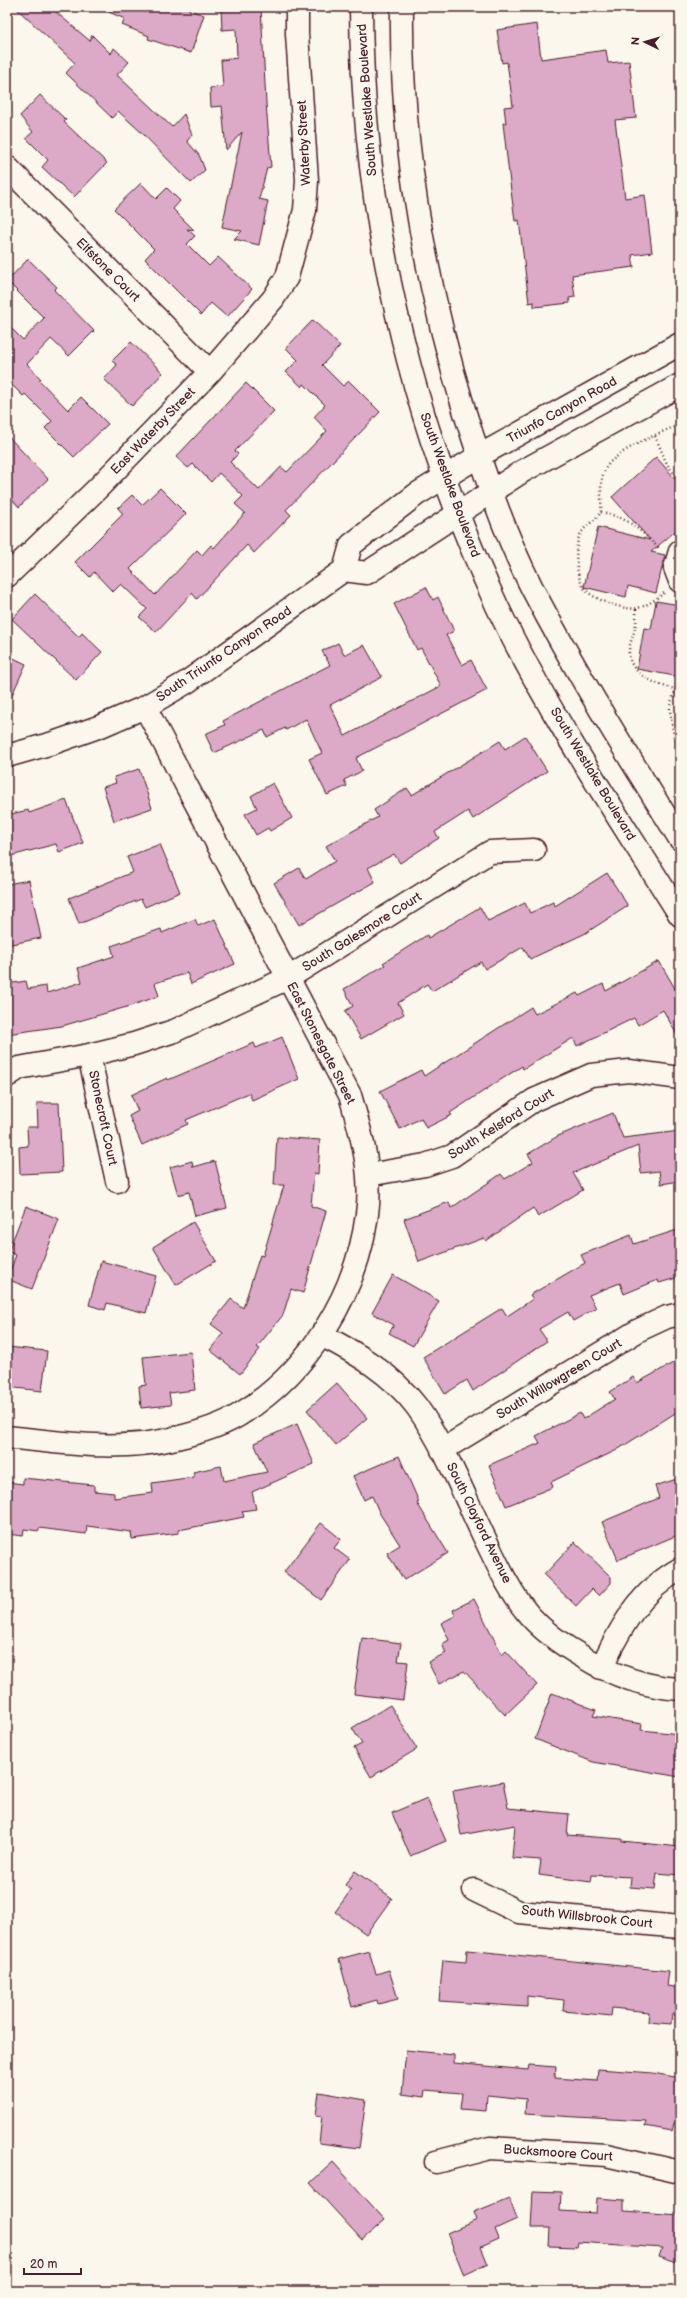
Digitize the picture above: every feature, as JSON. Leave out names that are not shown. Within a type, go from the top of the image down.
[{"type":"street","name":"Waterby Street","points":[[287,277],[305,210],[306,187],[297,34],[298,7]]},
{"type":"street","name":"South Westlake Boulevard","points":[[361,7],[365,109],[369,162],[387,269],[415,385],[457,514],[495,601],[520,652],[564,728],[680,915]]},
{"type":"street","points":[[402,7],[407,140],[419,219],[446,347],[479,456],[531,586],[583,683],[680,839]]},
{"type":"street","name":"Elfstone Court","points":[[7,167],[210,372]]},
{"type":"street","name":"East Waterby Street","points":[[7,576],[98,488],[210,372],[273,299],[287,277]]},
{"type":"street","name":"Triunfo Canyon Road","points":[[444,476],[680,344]]},
{"type":"street","points":[[444,476],[351,545],[344,570],[367,574],[523,471],[680,385]]},
{"type":"street","points":[[679,553],[675,568],[679,580]]},
{"type":"street","name":"South Triunfo Canyon Road","points":[[7,756],[53,744],[101,726],[145,707],[187,682],[344,570]]},
{"type":"street","name":"East Stonesgate Street","points":[[7,1437],[84,1446],[133,1445],[183,1436],[238,1415],[276,1387],[303,1360],[321,1335],[353,1278],[368,1214],[368,1175],[363,1139],[350,1094],[145,707]]},
{"type":"street","name":"South Galesmore Court","points":[[7,1076],[19,1068],[89,1055],[134,1044],[174,1030],[288,978],[490,852],[534,850]]},
{"type":"street","name":"Stonecroft Court","points":[[89,1055],[116,1181]]},
{"type":"street","name":"South Kelsford Court","points":[[368,1175],[425,1165],[452,1156],[534,1100],[591,1075],[629,1070],[680,1078]]},
{"type":"street","name":"South Willowgreen Court","points":[[442,1450],[639,1330],[667,1317],[680,1314]]},
{"type":"street","name":"South Clayford Avenue","points":[[321,1335],[367,1361],[395,1382],[417,1408],[442,1450],[503,1576],[529,1615],[564,1645],[601,1668],[628,1679],[680,1689]]},
{"type":"street","points":[[601,1668],[633,1609],[651,1589],[680,1569]]},
{"type":"street","name":"South Willsbrook Court","points":[[474,1890],[519,1912],[680,1927]]},
{"type":"street","name":"Bucksmoore Court","points":[[436,2162],[490,2148],[606,2155],[680,2172]]},
{"type":"path","points":[[679,580],[658,597],[636,608],[622,607],[609,603],[591,594],[582,583],[577,556],[579,538],[586,526],[601,512],[601,482],[606,468],[615,458],[680,424]]},
{"type":"path","points":[[655,436],[668,464],[680,482]]},
{"type":"path","points":[[601,512],[622,517],[631,522],[662,550],[679,553]]},
{"type":"path","points":[[636,608],[636,626],[629,653],[631,663],[637,671],[648,679],[663,686],[680,689]]},
{"type":"path","points":[[676,689],[670,705],[670,711],[674,737],[680,752]]},
{"type":"building","points":[[15,7],[50,7],[90,41],[92,35],[111,54],[114,48],[129,62],[117,75],[172,127],[184,114],[192,135],[187,141],[199,155],[205,170],[191,183],[118,111],[112,118],[66,73],[75,63]]},
{"type":"building","points":[[97,7],[190,7],[189,10],[204,15],[191,53],[148,39],[149,36],[122,25],[125,19]]},
{"type":"building","points":[[221,7],[261,7],[271,167],[267,168],[259,199],[268,201],[259,245],[234,239],[242,231],[222,227],[242,132],[226,150],[222,106],[211,107],[210,88],[223,87],[221,60],[237,58],[236,29],[222,30]]},
{"type":"building","points":[[537,24],[541,59],[606,50],[608,63],[629,61],[636,118],[615,120],[625,198],[645,195],[652,252],[632,255],[634,267],[572,275],[575,297],[569,298],[570,303],[534,307],[534,302],[529,303],[519,220],[515,221],[503,123],[506,123],[504,107],[513,106],[507,62],[502,63],[497,30]]},
{"type":"building","points":[[40,95],[66,120],[64,122],[107,163],[74,197],[42,167],[48,160],[26,138],[33,132],[20,116]]},
{"type":"building","points":[[141,183],[156,199],[167,188],[180,201],[173,209],[194,230],[187,229],[195,236],[187,244],[209,266],[218,257],[252,289],[227,317],[211,303],[201,315],[145,259],[154,249],[114,209]]},
{"type":"building","points":[[28,259],[57,287],[54,290],[94,331],[69,356],[51,339],[27,364],[41,379],[39,380],[68,410],[81,397],[108,424],[74,457],[45,428],[52,421],[25,394],[23,396],[7,380],[7,324],[23,340],[44,318],[7,281]]},
{"type":"building","points":[[313,320],[340,346],[322,365],[343,386],[349,381],[380,412],[286,510],[291,515],[254,553],[247,545],[197,599],[192,593],[156,632],[139,617],[147,609],[121,584],[113,592],[94,572],[90,577],[75,562],[123,514],[118,508],[132,495],[142,505],[160,488],[186,514],[130,569],[155,595],[197,550],[202,555],[211,545],[214,548],[245,513],[235,504],[243,496],[219,473],[211,482],[193,464],[188,468],[176,457],[246,383],[274,411],[235,451],[238,454],[230,462],[259,490],[281,467],[287,472],[327,431],[314,417],[325,405],[304,384],[302,387],[286,372],[298,360],[286,348]]},
{"type":"building","points":[[131,342],[163,373],[132,406],[104,379],[117,365],[112,361]]},
{"type":"building","points":[[7,435],[48,479],[19,507],[7,494]]},
{"type":"building","points":[[656,457],[680,484],[680,527],[651,552],[665,555],[656,593],[628,586],[626,597],[584,587],[598,527],[650,540],[612,497]]},
{"type":"building","points":[[426,587],[433,600],[438,597],[454,631],[446,635],[462,665],[471,660],[487,690],[356,758],[362,771],[344,780],[347,786],[327,795],[309,759],[322,753],[306,719],[286,730],[285,728],[267,737],[264,730],[214,753],[205,734],[225,725],[223,721],[330,665],[322,651],[338,643],[344,655],[364,645],[382,677],[330,705],[345,736],[441,686],[421,648],[417,650],[394,604]]},
{"type":"building","points":[[35,594],[79,637],[82,633],[102,652],[76,680],[12,619]]},
{"type":"building","points":[[656,601],[680,605],[680,677],[637,669],[644,628],[651,629]]},
{"type":"building","points":[[7,655],[26,664],[7,706]]},
{"type":"building","points":[[525,736],[547,771],[473,819],[468,811],[435,832],[439,838],[400,863],[394,854],[368,868],[375,882],[299,925],[274,883],[299,868],[306,879],[335,861],[326,846],[378,817],[374,810],[407,788],[412,795],[500,741],[505,749]]},
{"type":"building","points":[[139,769],[152,808],[114,821],[103,787],[116,783],[114,777]]},
{"type":"building","points":[[273,783],[292,818],[270,831],[268,828],[256,835],[245,814],[257,808],[251,796]]},
{"type":"building","points":[[66,800],[83,843],[59,852],[56,844],[7,857],[7,815],[28,810],[29,813]]},
{"type":"building","points":[[160,844],[180,892],[145,907],[141,899],[79,924],[69,898],[133,872],[127,857]]},
{"type":"building","points":[[607,873],[628,906],[584,934],[530,959],[523,947],[485,969],[481,962],[432,991],[427,984],[398,1003],[404,1014],[361,1039],[345,1011],[353,1006],[344,989],[385,965],[383,963],[427,935],[428,938],[480,907],[488,921],[525,903],[530,913],[553,902],[555,906]]},
{"type":"building","points":[[29,880],[41,938],[7,945],[7,884]]},
{"type":"building","points":[[195,919],[198,926],[215,919],[235,964],[191,984],[187,973],[155,983],[159,996],[130,1006],[62,1026],[7,1034],[7,984],[26,981],[28,989],[46,986],[47,993],[82,982],[78,968],[114,956],[111,946],[161,929],[162,933]]},
{"type":"building","points":[[659,961],[680,997],[680,1040],[663,1010],[638,1025],[634,1018],[577,1046],[573,1038],[523,1069],[522,1066],[450,1113],[452,1115],[426,1128],[421,1118],[400,1129],[380,1091],[421,1070],[424,1076],[531,1007],[535,1014],[577,993],[579,996],[603,984],[606,991]]},
{"type":"building","points":[[282,1037],[299,1079],[252,1100],[249,1093],[186,1120],[188,1124],[142,1145],[129,1116],[138,1111],[131,1095],[167,1078],[168,1080],[254,1043],[256,1048]]},
{"type":"building","points":[[37,1103],[59,1103],[62,1172],[20,1174],[19,1147],[28,1146],[27,1127],[38,1127]]},
{"type":"building","points":[[613,1113],[623,1138],[680,1131],[680,1181],[661,1184],[659,1171],[641,1173],[638,1146],[573,1173],[583,1190],[538,1217],[533,1208],[486,1241],[484,1238],[419,1262],[404,1219],[449,1202],[451,1208],[501,1174],[505,1179],[533,1162],[528,1154],[558,1136]]},
{"type":"building","points":[[277,1137],[320,1140],[318,1174],[314,1173],[311,1206],[326,1211],[303,1293],[291,1289],[283,1315],[257,1347],[260,1349],[240,1374],[210,1350],[223,1333],[211,1324],[231,1299],[243,1308],[260,1255],[263,1256],[284,1185],[274,1185]]},
{"type":"building","points":[[192,1161],[193,1167],[215,1161],[227,1208],[195,1216],[189,1192],[178,1195],[170,1167]]},
{"type":"building","points":[[26,1206],[59,1219],[32,1289],[7,1279],[16,1255],[8,1252]]},
{"type":"building","points":[[193,1222],[216,1261],[176,1285],[153,1247]]},
{"type":"building","points":[[680,1229],[680,1277],[659,1283],[658,1280],[624,1294],[620,1283],[589,1295],[596,1308],[573,1321],[568,1312],[539,1329],[547,1341],[473,1391],[467,1380],[445,1394],[423,1357],[502,1308],[507,1316],[533,1299],[530,1295],[585,1263],[581,1255],[631,1235],[634,1244]]},
{"type":"building","points":[[101,1261],[156,1276],[146,1313],[107,1303],[105,1310],[89,1305]]},
{"type":"building","points":[[393,1275],[439,1301],[413,1346],[389,1333],[394,1325],[372,1313]]},
{"type":"building","points":[[7,1347],[47,1351],[42,1391],[7,1387]]},
{"type":"building","points":[[191,1352],[195,1390],[169,1393],[171,1405],[141,1408],[139,1386],[146,1385],[143,1357]]},
{"type":"building","points":[[680,1359],[680,1410],[617,1450],[551,1482],[553,1487],[506,1506],[489,1465],[540,1443],[536,1436],[580,1413],[583,1419],[615,1399],[610,1392],[633,1377],[637,1383]]},
{"type":"building","points":[[337,1383],[367,1418],[336,1445],[307,1410]]},
{"type":"building","points":[[297,1424],[314,1464],[252,1492],[256,1509],[242,1511],[244,1517],[179,1530],[179,1533],[132,1539],[131,1532],[87,1526],[86,1534],[39,1528],[39,1531],[24,1529],[23,1536],[7,1534],[7,1482],[23,1484],[23,1478],[94,1485],[94,1491],[114,1493],[114,1498],[153,1493],[152,1483],[194,1477],[193,1472],[221,1466],[224,1481],[267,1472],[254,1443]]},
{"type":"building","points":[[399,1456],[419,1502],[417,1503],[448,1553],[404,1580],[387,1553],[400,1545],[380,1514],[372,1496],[364,1500],[353,1476]]},
{"type":"building","points":[[680,1478],[680,1534],[618,1560],[602,1522],[659,1498],[655,1486]]},
{"type":"building","points":[[321,1523],[341,1539],[334,1548],[350,1560],[321,1600],[284,1572]]},
{"type":"building","points":[[575,1542],[611,1577],[611,1583],[599,1596],[592,1589],[576,1606],[544,1575]]},
{"type":"building","points":[[474,1599],[502,1655],[506,1651],[537,1685],[505,1715],[464,1671],[439,1684],[428,1662],[446,1653],[442,1644],[449,1640],[441,1623],[455,1616],[453,1610]]},
{"type":"building","points":[[362,1638],[401,1643],[398,1661],[408,1662],[403,1700],[354,1694]]},
{"type":"building","points":[[552,1693],[596,1710],[593,1716],[642,1724],[641,1730],[680,1734],[680,1777],[593,1762],[535,1739]]},
{"type":"building","points":[[390,1705],[417,1749],[371,1777],[354,1748],[362,1744],[352,1728]]},
{"type":"building","points":[[503,1782],[508,1808],[569,1814],[567,1835],[622,1839],[622,1841],[680,1847],[680,1875],[657,1873],[655,1889],[630,1887],[631,1877],[592,1875],[591,1882],[539,1875],[541,1860],[512,1858],[515,1825],[461,1835],[453,1791]]},
{"type":"building","points":[[427,1798],[446,1841],[410,1856],[392,1813]]},
{"type":"building","points":[[355,1871],[392,1898],[366,1934],[335,1912],[351,1890],[345,1885]]},
{"type":"building","points":[[467,1950],[669,1971],[667,1986],[680,1988],[677,2015],[672,2014],[671,2024],[648,2022],[649,2012],[612,2008],[611,2016],[563,2011],[564,2000],[527,1996],[527,2007],[439,2001],[443,1960],[466,1962]]},
{"type":"building","points":[[369,1951],[376,1974],[389,1970],[398,1999],[378,2004],[377,2000],[352,2007],[339,1959]]},
{"type":"building","points":[[406,2050],[454,2055],[454,2063],[528,2070],[529,2065],[556,2067],[555,2078],[597,2081],[598,2069],[653,2073],[680,2078],[680,2124],[674,2123],[672,2131],[645,2126],[646,2121],[525,2114],[526,2099],[487,2095],[486,2111],[460,2109],[462,2093],[425,2090],[424,2097],[402,2094]]},
{"type":"building","points":[[319,2092],[366,2100],[359,2148],[319,2143],[322,2116],[316,2115]]},
{"type":"building","points":[[333,2162],[385,2220],[362,2240],[310,2183]]},
{"type":"building","points":[[533,2191],[561,2192],[560,2211],[596,2213],[597,2198],[624,2200],[624,2211],[680,2215],[680,2264],[659,2257],[662,2248],[578,2242],[577,2247],[549,2246],[550,2228],[531,2228]]},
{"type":"building","points":[[509,2198],[517,2219],[495,2229],[499,2239],[481,2247],[488,2264],[464,2275],[447,2233],[477,2220],[474,2212]]}]
